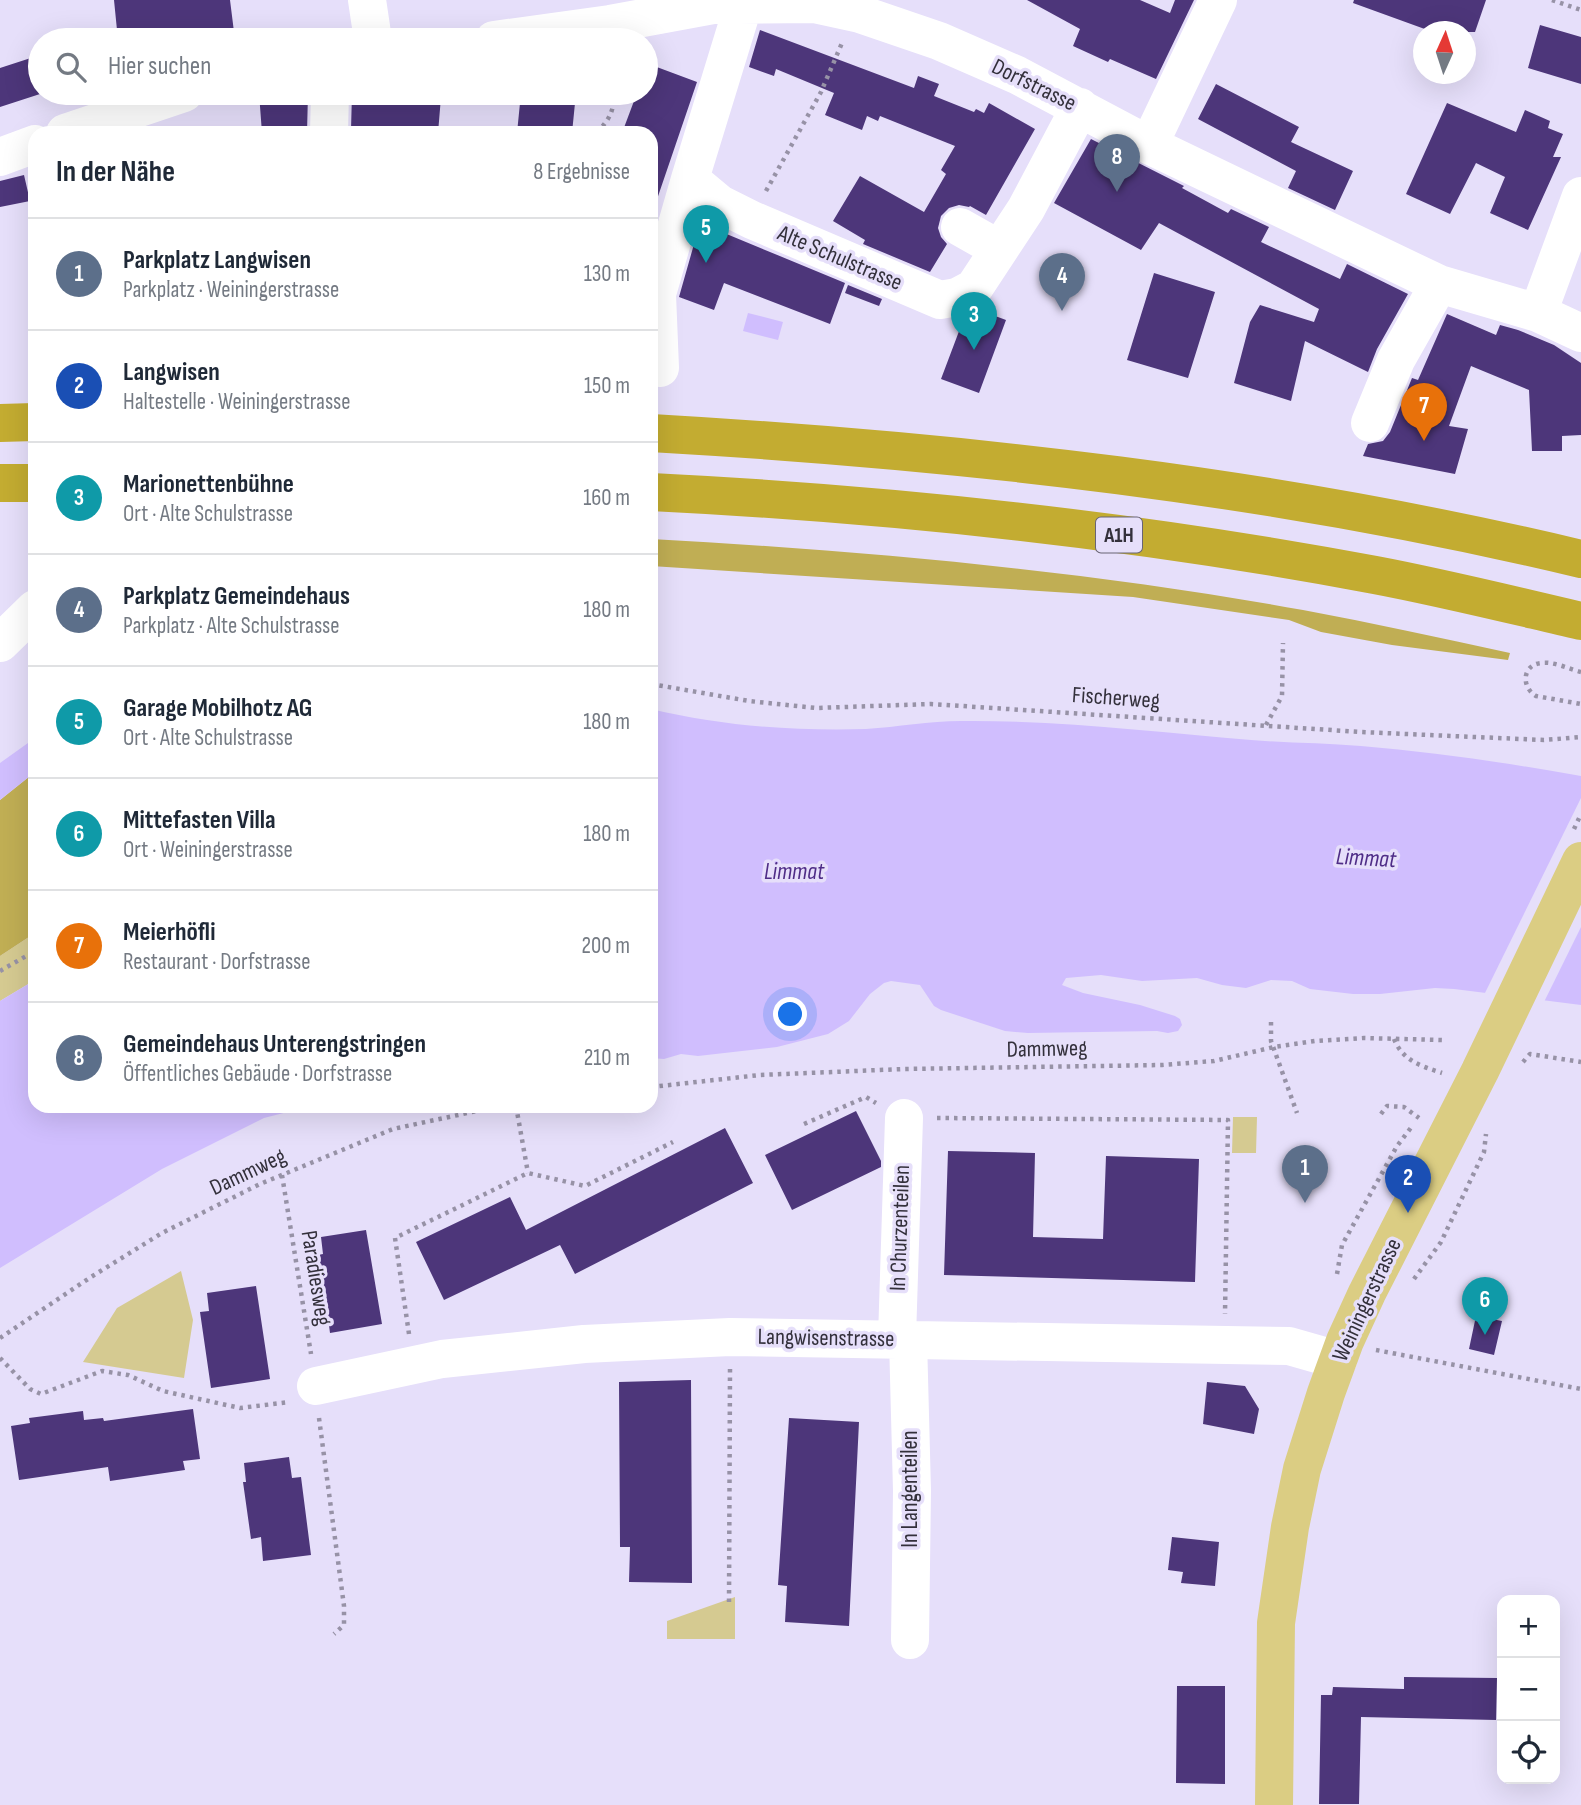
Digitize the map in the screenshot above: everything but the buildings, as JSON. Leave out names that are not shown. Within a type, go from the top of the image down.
[{"type":"highway","points":[[0,423],[28,422]]},
{"type":"highway","points":[[658,433],[792,441],[936,454],[1279,497],[1418,523],[1581,559]]},
{"type":"highway","points":[[0,483],[28,483]]},
{"type":"highway","name":"A1H","points":[[658,493],[925,512],[1169,541],[1377,575],[1581,621]]},
{"type":"main road","name":"Weiningerstrasse","points":[[1274,1805],[1276,1623],[1290,1527],[1302,1469],[1354,1354],[1367,1293],[1466,1074],[1581,861]]},
{"type":"street","points":[[367,0],[371,28]]},
{"type":"street","points":[[1149,145],[1218,0]]},
{"type":"street","points":[[658,262],[659,231],[690,179],[744,3]]},
{"type":"street","name":"Dorfstrasse","points":[[544,28],[610,12],[744,3],[814,4],[853,12],[939,41],[1017,75],[1149,145],[1439,284],[1538,313],[1581,333]]},
{"type":"street","points":[[86,126],[148,105]]},
{"type":"street","points":[[328,126],[329,105]]},
{"type":"street","name":"Alte Schulstrasse","points":[[690,179],[720,204],[752,220],[940,300],[957,298],[974,288],[1026,209],[1080,107]]},
{"type":"street","points":[[0,157],[28,147]]},
{"type":"street","points":[[1538,313],[1581,196]]},
{"type":"street","points":[[960,227],[999,249]]},
{"type":"street","points":[[1370,423],[1396,360],[1439,284]]},
{"type":"street","points":[[658,318],[660,368]]},
{"type":"street","points":[[0,643],[28,616]]},
{"type":"street","name":"In Churzenteilen","points":[[902,1338],[904,1118]]},
{"type":"street","name":"Langwisenstrasse","points":[[310,1402],[442,1359],[584,1344],[730,1337],[1289,1346],[1354,1354]]},
{"type":"street","name":"In Langenteilen","points":[[902,1338],[912,1490],[909,1640]]},
{"type":"path","points":[[1552,0],[1581,10]]},
{"type":"path","points":[[752,220],[821,92],[853,12]]},
{"type":"path","points":[[603,126],[612,116],[614,105]]},
{"type":"path","points":[[1266,725],[1282,696],[1283,643]]},
{"type":"path","points":[[1581,672],[1544,662],[1533,665],[1526,672],[1524,681],[1530,693],[1536,696],[1581,704]]},
{"type":"path","name":"Fischerweg","points":[[658,685],[749,701],[816,708],[931,704],[1544,740],[1581,737]]},
{"type":"path","points":[[0,971],[28,955]]},
{"type":"path","points":[[1271,1022],[1271,1041],[1297,1112]]},
{"type":"path","points":[[1394,1039],[1399,1052],[1415,1064],[1466,1074]]},
{"type":"path","name":"Dammweg","points":[[658,1086],[760,1075],[1162,1065],[1214,1061],[1315,1041],[1442,1040]]},
{"type":"path","points":[[1530,1054],[1581,1062]]},
{"type":"path","points":[[804,1124],[866,1097],[904,1118],[1228,1120],[1224,1345]]},
{"type":"path","points":[[1381,1114],[1387,1106],[1404,1107],[1419,1118]]},
{"type":"path","points":[[1337,1278],[1342,1245],[1397,1146],[1425,1110]]},
{"type":"path","name":"Dammweg","points":[[0,1338],[162,1233],[260,1184],[393,1129],[467,1113]]},
{"type":"path","points":[[517,1113],[528,1173]]},
{"type":"path","points":[[414,1366],[395,1238],[528,1173],[585,1186],[673,1142]]},
{"type":"path","name":"Paradiesweg","points":[[282,1175],[310,1402],[344,1606],[344,1625],[334,1634]]},
{"type":"path","points":[[729,1602],[730,1337]]},
{"type":"path","points":[[1354,1354],[1456,1367],[1581,1390]]},
{"type":"path","points":[[0,1359],[30,1389],[41,1394],[102,1371],[128,1375],[163,1391],[240,1408],[310,1402]]},
{"type":"shaded area","points":[[658,539],[896,556],[1141,584],[1303,610],[1510,653],[1508,660],[1392,645],[1321,632],[1289,620],[1133,597],[658,566]]},
{"type":"shaded area","points":[[28,778],[28,938],[0,956],[0,800]]},
{"type":"shaded area","points":[[28,938],[28,984],[0,1001],[0,956]]},
{"type":"shaded area","points":[[1233,1117],[1257,1117],[1256,1153],[1232,1153]]},
{"type":"shaded area","points":[[181,1271],[193,1320],[184,1378],[83,1362],[117,1308]]},
{"type":"shaded area","points":[[735,1597],[735,1639],[667,1639],[667,1621]]},
{"type":"water","points":[[748,313],[783,322],[778,340],[743,331]]},
{"type":"water","name":"Limmat","points":[[658,711],[731,723],[812,729],[866,729],[961,721],[1070,724],[1251,740],[1389,748],[1581,776],[1581,1005],[1454,989],[1353,994],[1310,989],[1292,981],[1271,980],[1246,988],[1197,978],[1142,981],[1101,975],[1066,978],[1062,985],[1083,993],[1140,1005],[1175,1016],[1180,1019],[1182,1025],[1178,1031],[1028,1033],[1005,1031],[941,1010],[934,1006],[920,985],[891,981],[870,994],[849,1021],[828,1034],[777,1047],[698,1056],[681,1054],[658,1059]]},
{"type":"water","points":[[28,743],[28,778],[0,800],[0,763]]},
{"type":"water","points":[[28,984],[28,1113],[284,1113],[264,1118],[162,1169],[0,1268],[0,1001]]},
{"type":"pier","points":[[1581,798],[1581,927],[1543,1004],[1483,997]]},
{"type":"place","name":"Gemeindehaus Unterengstringen","points":[[1117,192]]},
{"type":"place","name":"Garage Mobilhotz AG","points":[[706,263]]},
{"type":"place","name":"Parkplatz Gemeindehaus","points":[[1062,311]]},
{"type":"place","name":"Marionettenbühne","points":[[974,350]]},
{"type":"place","name":"Meierhöfli","points":[[1424,441]]},
{"type":"place","name":"Parkplatz Langwisen","points":[[1305,1203]]},
{"type":"place","name":"Langwisen","points":[[1408,1213]]},
{"type":"place","name":"Mittefasten Villa","points":[[1485,1335]]}]
